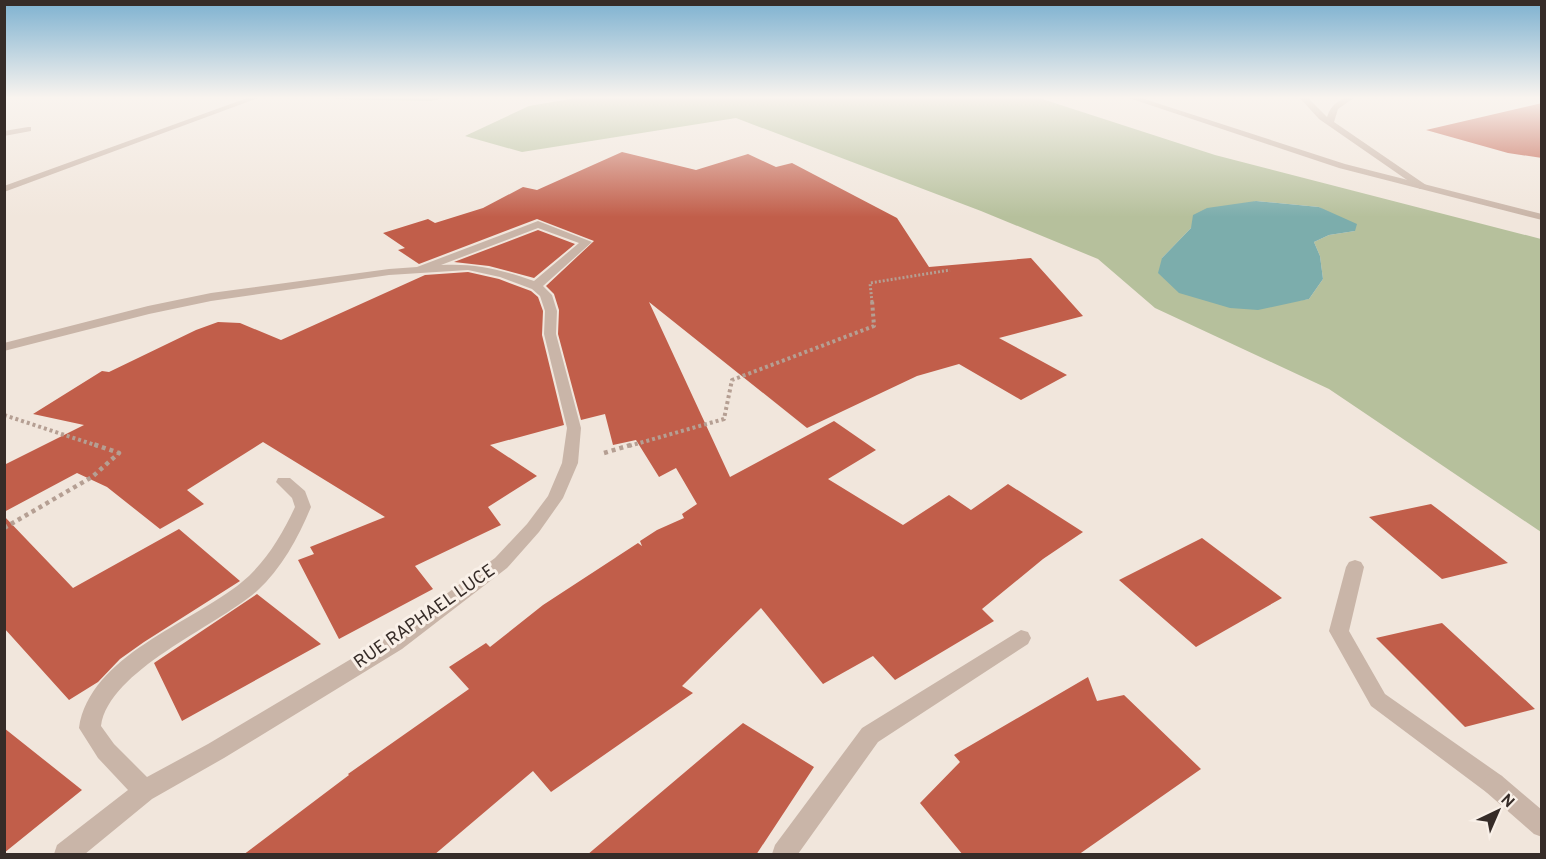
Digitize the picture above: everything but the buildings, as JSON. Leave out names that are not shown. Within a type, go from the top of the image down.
[{"type":"street","points":[[4,189],[147,137]]},
{"type":"street","points":[[1253,137],[1342,166],[1542,217]]},
{"type":"street","points":[[1352,137],[1423,187]]},
{"type":"street","points":[[4,347],[148,310],[211,297],[421,269],[468,267],[503,274],[536,286],[587,242],[538,224],[421,269]]},
{"type":"street","name":"RUE RAPHAEL LUCE","points":[[66,855],[144,791],[216,751],[395,643],[501,563],[533,528],[555,498],[570,463],[574,428],[550,334],[551,311],[546,295],[536,286]]},
{"type":"street","points":[[144,791],[106,751],[90,728],[94,708],[112,683],[250,587],[277,558],[303,507],[299,495],[284,482]]},
{"type":"street","points":[[1355,567],[1339,631],[1378,700],[1494,784],[1542,826]]},
{"type":"street","points":[[783,855],[870,735],[1021,638]]},
{"type":"path","points":[[570,463],[724,419],[732,380],[874,326],[870,283],[950,270]]},
{"type":"path","points":[[4,415],[119,453],[93,477],[4,528]]},
{"type":"green space","points":[[469,137],[616,137],[522,152]]},
{"type":"green space","points":[[786,137],[1160,137],[1215,155],[1541,239],[1541,532],[1329,389],[1155,308],[1098,259],[981,211]],"holes":[[[1256,201],[1319,207],[1355,231],[1329,235],[1314,242],[1320,256],[1323,279],[1309,299],[1283,303],[1162,258],[1191,228]]]},
{"type":"water","points":[[1256,201],[1319,207],[1357,224],[1355,231],[1329,235],[1314,242],[1320,256],[1323,279],[1309,299],[1258,310],[1230,308],[1179,293],[1158,273],[1162,258],[1191,228],[1193,215],[1207,208]]}]
